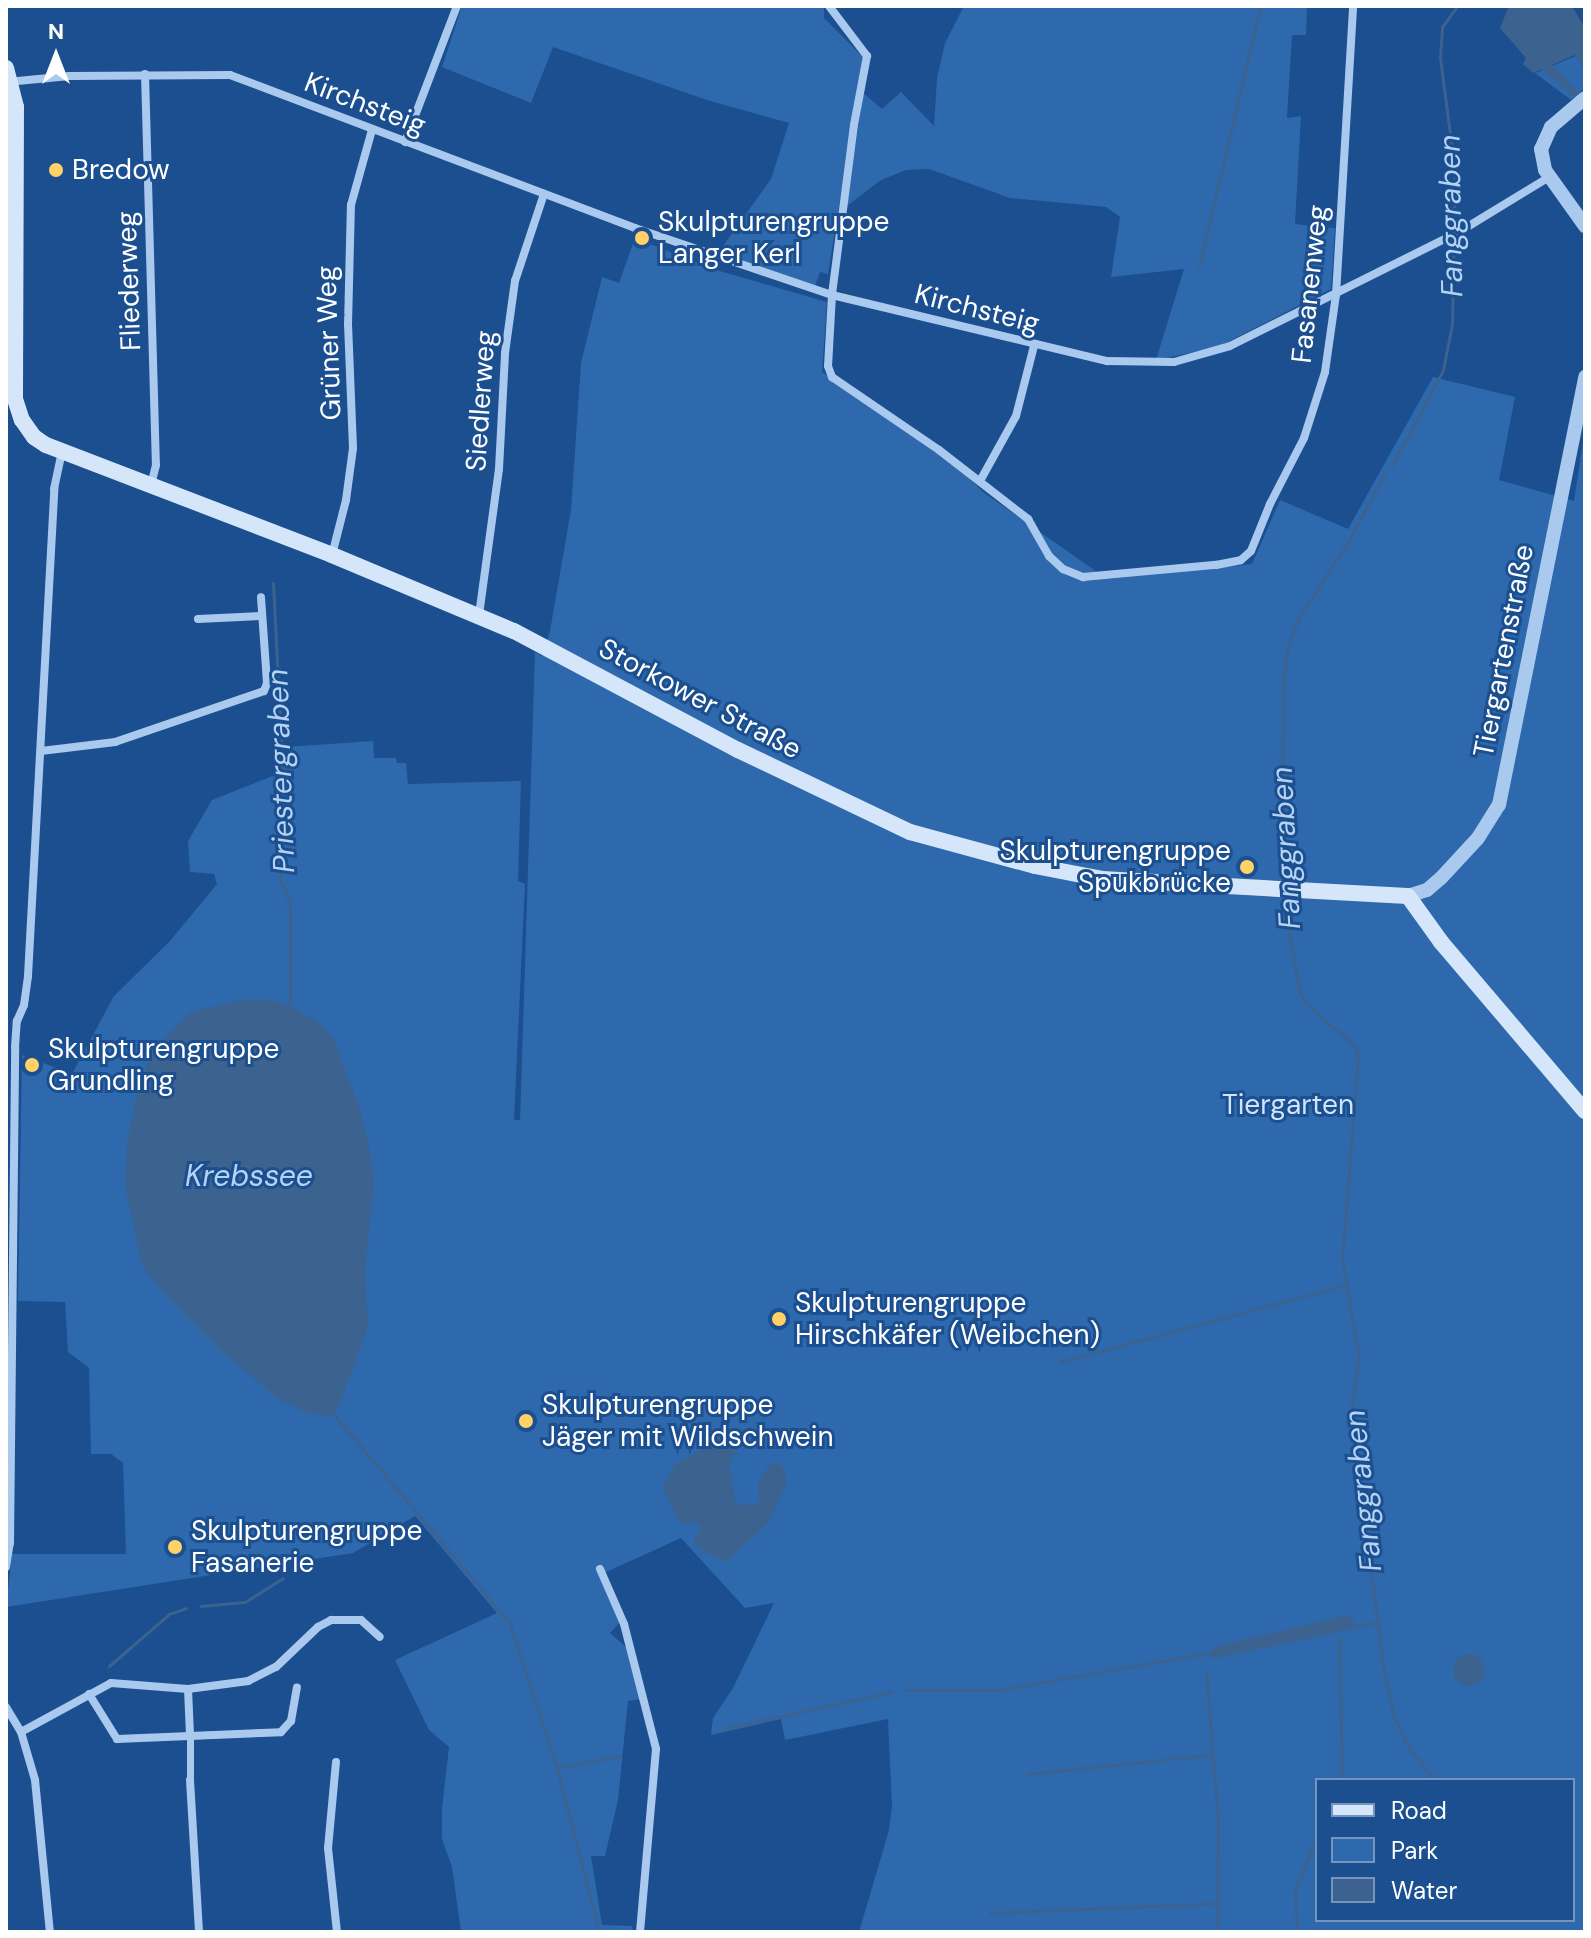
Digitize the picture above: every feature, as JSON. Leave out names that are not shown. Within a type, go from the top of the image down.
[{"type":"main road","name":"Storkower Straße","points":[[7,77],[16,107],[15,399],[25,426],[34,437],[62,452],[151,485],[334,548],[535,640],[738,750],[910,832],[1035,866],[1102,879],[1408,896]]},
{"type":"main road","name":"Storkower Straße","points":[[6,101],[14,126]]},
{"type":"main road","points":[[1408,896],[1428,925],[1585,1111]]},
{"type":"street","points":[[405,142],[457,6]]},
{"type":"street","points":[[829,6],[867,56],[854,125],[832,295],[828,366],[832,377],[980,481],[1016,416],[1034,346]]},
{"type":"street","name":"Fasanenweg","points":[[980,481],[1028,519],[1056,563],[1083,577],[1216,565],[1241,560],[1251,551],[1270,504],[1304,438],[1325,372],[1336,295],[1353,6]]},
{"type":"street","name":"Fliederweg","points":[[145,74],[156,465],[151,485]]},
{"type":"street","name":"Kirchsteig","points":[[7,77],[230,75],[544,194],[832,295],[1034,346],[1107,361],[1182,361],[1230,346],[1459,232],[1549,177]]},
{"type":"street","points":[[1581,102],[1544,138],[1541,159],[1549,177],[1585,226]]},
{"type":"street","name":"Grüner Weg","points":[[334,548],[353,448],[348,325],[351,205],[372,130]]},
{"type":"street","name":"Siedlerweg","points":[[479,615],[499,469],[505,353],[515,281],[544,194]]},
{"type":"street","name":"Tiergartenstraße","points":[[1408,896],[1418,895],[1441,878],[1478,838],[1499,805],[1585,377]]},
{"type":"street","points":[[6,1567],[10,1543],[17,1021],[24,1005],[28,976],[54,489],[62,452]]},
{"type":"street","points":[[41,751],[115,742],[264,691],[267,683],[261,597]]},
{"type":"street","points":[[198,619],[262,616]]},
{"type":"street","points":[[6,1025],[17,1021]]},
{"type":"street","points":[[600,1569],[624,1624],[656,1749],[640,1932]]},
{"type":"street","points":[[21,1732],[111,1683],[188,1689],[229,1685],[260,1676],[276,1667],[318,1627],[331,1620],[361,1620],[380,1637]]},
{"type":"street","points":[[89,1694],[117,1739],[281,1732],[291,1721],[297,1688]]},
{"type":"street","points":[[188,1689],[199,1932]]},
{"type":"street","points":[[6,1707],[21,1732],[35,1780],[50,1932]]},
{"type":"street","points":[[336,1762],[328,1848],[337,1932]]},
{"type":"green space","points":[[462,6],[824,6],[824,18],[863,57],[828,274],[820,272],[815,286],[718,253],[771,179],[789,123],[707,100],[553,47],[531,103],[442,67]]},
{"type":"green space","points":[[964,6],[1307,6],[1306,35],[1292,35],[1287,118],[1301,116],[1295,224],[1335,228],[1331,289],[1218,347],[1156,360],[1184,269],[1111,277],[1120,217],[1106,207],[1010,198],[929,169],[906,170],[881,180],[847,206],[863,93],[882,109],[901,92],[934,126],[937,78],[945,43]]},
{"type":"green space","points":[[1576,56],[1585,69],[1585,88],[1571,100],[1535,73]]},
{"type":"green space","name":"Tiergarten","points":[[635,238],[713,269],[827,302],[822,372],[960,469],[983,492],[1107,579],[1252,564],[1280,500],[1348,529],[1433,377],[1515,397],[1499,480],[1574,501],[1585,428],[1585,1932],[859,1932],[889,1830],[892,1806],[888,1719],[785,1740],[781,1719],[711,1735],[713,1718],[733,1688],[774,1603],[745,1608],[681,1538],[604,1573],[623,1619],[610,1633],[627,1648],[642,1699],[628,1701],[618,1800],[605,1856],[591,1856],[602,1925],[632,1926],[633,1932],[461,1932],[452,1867],[442,1839],[449,1747],[429,1730],[395,1660],[497,1613],[415,1516],[353,1553],[6,1607],[12,1554],[126,1554],[123,1463],[111,1454],[91,1454],[89,1368],[68,1352],[65,1302],[18,1301],[22,1055],[72,1074],[114,996],[170,941],[217,884],[214,874],[190,872],[188,841],[212,800],[280,773],[289,758],[286,747],[373,741],[374,758],[396,758],[397,763],[406,763],[408,784],[521,781],[518,881],[525,884],[514,1120],[520,1120],[535,652],[542,656],[550,631],[571,510],[581,363],[602,277],[619,283]]},
{"type":"water","points":[[1509,6],[1572,6],[1585,28],[1585,68],[1575,55],[1552,65],[1585,99],[1585,107],[1542,69],[1533,73],[1523,64],[1526,58],[1500,28]]},
{"type":"water","name":"Krebssee","points":[[269,999],[290,1006],[320,1024],[333,1039],[360,1108],[370,1152],[374,1182],[365,1270],[368,1327],[335,1416],[309,1414],[278,1399],[218,1348],[159,1288],[142,1266],[125,1186],[127,1143],[139,1083],[155,1048],[191,1012],[240,1000]]},
{"type":"water","points":[[748,1430],[729,1465],[736,1503],[752,1506],[759,1501],[759,1480],[771,1463],[778,1463],[784,1469],[787,1482],[768,1523],[726,1562],[695,1547],[694,1539],[701,1528],[695,1521],[681,1525],[662,1487],[676,1463],[715,1443],[721,1432]]},
{"type":"water","points":[[1349,1615],[1359,1628],[1211,1659],[1213,1647]]},
{"type":"water","points":[[1469,1654],[1480,1659],[1485,1670],[1480,1681],[1469,1686],[1458,1681],[1453,1670],[1458,1659]]},
{"type":"waterway","points":[[1199,267],[1260,6]]},
{"type":"waterway","name":"Fanggraben","points":[[1392,466],[1443,370],[1452,324],[1455,173],[1440,57],[1442,27],[1457,6]]},
{"type":"waterway","name":"Fanggraben","points":[[1282,883],[1283,684],[1288,646],[1299,617],[1348,542],[1385,473]]},
{"type":"waterway","name":"Priestergraben","points":[[273,583],[282,762],[279,858],[281,881],[290,904],[290,1009]]},
{"type":"waterway","name":"Fanggraben","points":[[1282,895],[1300,994],[1308,1006],[1355,1046],[1358,1057],[1342,1259],[1359,1357],[1351,1412],[1383,1667],[1394,1717],[1409,1748],[1433,1778]]},
{"type":"waterway","points":[[1060,1362],[1346,1285]]},
{"type":"waterway","points":[[334,1415],[409,1503]]},
{"type":"waterway","points":[[413,1508],[510,1624],[557,1768],[599,1932]]},
{"type":"waterway","points":[[201,1606],[245,1602],[283,1578]]},
{"type":"waterway","points":[[109,1666],[169,1614],[186,1608]]},
{"type":"waterway","points":[[1355,1626],[1379,1622]]},
{"type":"waterway","points":[[1339,1638],[1342,1778]]},
{"type":"waterway","points":[[905,1690],[998,1690],[1214,1652]]},
{"type":"waterway","points":[[1206,1671],[1218,1820],[1217,1932]]},
{"type":"waterway","points":[[723,1729],[891,1692]]},
{"type":"waterway","points":[[1028,1774],[1210,1755]]},
{"type":"waterway","points":[[557,1768],[620,1756]]},
{"type":"waterway","points":[[1297,1932],[1295,1890],[1315,1842]]},
{"type":"waterway","points":[[990,1913],[1216,1903]]},
{"type":"place","name":"Bredow","points":[[56,170]]},
{"type":"place","name":"Skulpturengruppe Langer Kerl","points":[[642,238]]},
{"type":"place","name":"Skulpturengruppe Spukbrücke","points":[[1247,867]]},
{"type":"place","name":"Skulpturengruppe Grundling","points":[[32,1065]]},
{"type":"place","name":"Skulpturengruppe Hirschkäfer (Weibchen)","points":[[779,1319]]},
{"type":"place","name":"Skulpturengruppe Jäger mit Wildschwein","points":[[526,1421]]},
{"type":"place","name":"Skulpturengruppe Fasanerie","points":[[175,1547]]}]
